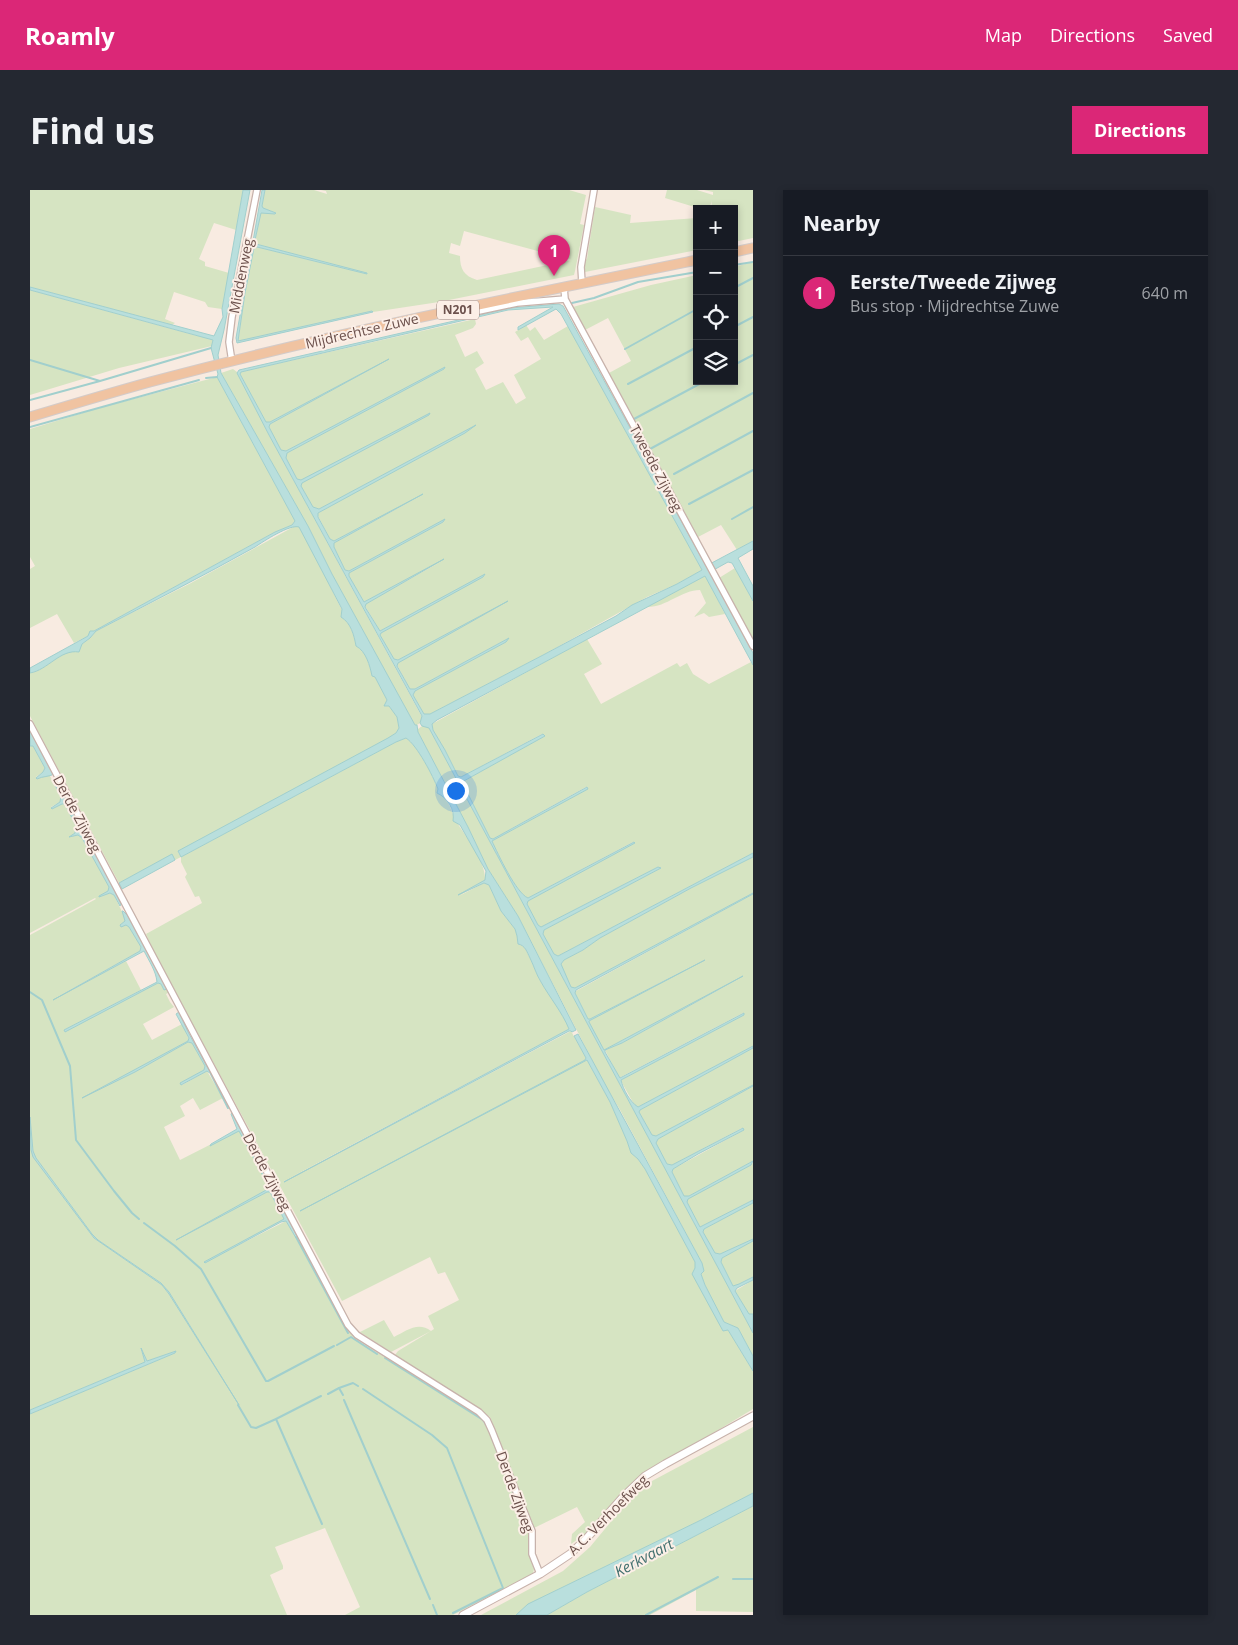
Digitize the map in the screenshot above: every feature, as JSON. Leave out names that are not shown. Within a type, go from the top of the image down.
[{"type":"main road","points":[[738,251],[753,248]]},
{"type":"main road","name":"Mijdrechtse Zuwe","points":[[30,417],[149,382],[221,364],[582,283],[693,261]]},
{"type":"street","name":"Middenweg","points":[[232,362],[229,342],[231,326],[256,190]]},
{"type":"street","points":[[582,283],[581,267],[594,190]]},
{"type":"street","name":"Tweede Zijweg","points":[[564,288],[565,299],[753,646]]},
{"type":"street","points":[[479,311],[517,303],[565,299]]},
{"type":"street","name":"Derde Zijweg","points":[[30,724],[348,1326],[357,1335],[478,1412],[486,1420],[532,1531],[532,1554],[540,1574]]},
{"type":"street","name":"A.C. Verhoefweg","points":[[463,1615],[540,1574],[576,1549],[623,1497],[645,1476],[753,1416]]},
{"type":"green space","points":[[30,190],[243,190],[236,230],[214,223],[199,259],[205,262],[205,266],[229,273],[222,309],[208,307],[205,302],[174,292],[165,319],[175,323],[172,325],[30,287]]},
{"type":"green space","points":[[265,190],[314,190],[327,194],[326,191],[321,190],[569,190],[586,195],[580,224],[584,225],[574,275],[439,302],[372,311],[238,342],[254,248],[257,247],[367,274],[256,244],[261,212],[276,213],[262,206]],"holes":[[[464,231],[571,260],[477,280],[464,271],[460,256],[449,253],[451,243],[460,246]]]},
{"type":"green space","points":[[667,190],[697,190],[713,195],[713,192],[704,190],[753,190],[753,238],[738,241],[738,205],[712,205],[712,201],[710,205],[693,205],[693,207],[665,198]]},
{"type":"green space","points":[[595,207],[631,215],[630,223],[693,218],[693,251],[585,272],[583,270],[584,261],[587,259]]},
{"type":"green space","points":[[753,262],[753,541],[737,550],[721,525],[698,537],[609,373],[631,361],[608,318],[585,330],[573,307],[651,285],[693,276],[693,385],[738,385],[738,266]]},
{"type":"green space","points":[[30,290],[211,338],[213,340],[212,346],[119,368],[30,395]]},
{"type":"green space","points":[[475,319],[476,324],[473,328],[455,335],[465,357],[477,351],[484,363],[475,369],[486,390],[503,382],[516,404],[526,398],[514,375],[541,359],[528,337],[521,341],[515,332],[526,325],[530,331],[535,327],[544,340],[568,326],[702,570],[677,584],[647,597],[545,654],[430,714],[424,714],[413,695],[415,691],[506,642],[507,639],[415,689],[410,689],[397,665],[398,662],[505,603],[398,660],[394,659],[380,635],[381,633],[484,575],[380,631],[365,604],[442,561],[364,602],[349,573],[444,520],[349,571],[345,570],[334,547],[334,543],[422,495],[334,541],[330,539],[318,513],[475,426],[319,509],[313,507],[301,483],[429,414],[301,481],[297,479],[286,458],[287,453],[444,368],[286,451],[281,450],[269,427],[270,424],[387,360],[270,422],[266,422],[240,374],[241,372]]},
{"type":"green space","points":[[233,369],[237,372],[269,435],[422,717],[417,725],[415,725],[332,574],[308,526],[221,373]]},
{"type":"green space","points":[[217,377],[295,521],[292,525],[275,532],[91,631],[88,636],[74,643],[57,614],[30,628],[30,569],[35,566],[30,557],[30,429],[99,408]]},
{"type":"green space","points":[[295,526],[299,526],[342,610],[341,617],[350,626],[356,646],[365,655],[372,676],[375,677],[387,700],[385,706],[389,706],[397,717],[399,728],[389,738],[178,852],[181,857],[175,860],[172,855],[119,883],[30,716],[30,673],[82,644],[96,631],[191,583]]},
{"type":"green space","points":[[735,568],[753,601],[753,641],[719,578]]},
{"type":"green space","points":[[705,575],[725,614],[709,617],[704,613],[694,617],[706,603],[700,590],[686,593],[660,605],[646,607]]},
{"type":"green space","points":[[587,639],[602,664],[584,674],[601,704],[677,663],[680,667],[687,663],[693,674],[709,684],[751,662],[753,665],[753,853],[558,956],[554,954],[543,934],[544,930],[661,868],[658,867],[541,927],[538,925],[527,904],[528,901],[634,843],[528,898],[518,889],[492,841],[588,788],[586,787],[493,839],[490,838],[462,782],[544,736],[542,734],[461,777],[458,776],[433,730],[432,724]]},
{"type":"green space","points":[[422,726],[429,728],[753,1333],[753,1356],[738,1328],[724,1322],[705,1285],[701,1274],[704,1271],[702,1263],[606,1087],[518,916],[488,869],[418,732],[418,729]]},
{"type":"green space","points":[[406,738],[420,754],[429,769],[438,789],[437,793],[448,802],[456,821],[475,849],[482,865],[485,880],[459,896],[484,883],[489,885],[501,911],[515,929],[518,944],[526,949],[539,979],[560,1011],[569,1029],[284,1181],[571,1031],[586,1058],[585,1061],[587,1060],[610,1102],[631,1153],[645,1169],[695,1262],[695,1268],[728,1330],[753,1371],[753,1409],[637,1479],[624,1491],[591,1530],[571,1544],[572,1534],[585,1522],[577,1507],[534,1528],[490,1417],[395,1355],[398,1351],[434,1329],[428,1316],[459,1300],[445,1272],[438,1274],[430,1257],[342,1301],[198,1034],[165,977],[146,934],[202,903],[199,896],[195,897],[185,877],[187,874],[181,862],[181,857]]},
{"type":"green space","points":[[30,746],[33,746],[45,768],[36,777],[37,779],[45,775],[50,776],[61,797],[60,802],[51,807],[52,809],[65,804],[76,826],[75,833],[69,837],[78,835],[82,838],[109,887],[108,891],[99,897],[110,893],[114,895],[125,918],[125,921],[120,925],[121,927],[126,925],[129,927],[141,947],[140,951],[54,999],[126,961],[141,990],[64,1030],[64,1032],[158,983],[161,984],[164,990],[166,989],[156,968],[176,1005],[168,993],[166,994],[174,1007],[143,1024],[152,1040],[182,1024],[189,1039],[102,1088],[188,1042],[192,1043],[205,1066],[204,1070],[181,1084],[207,1071],[223,1098],[200,1110],[193,1098],[180,1106],[185,1116],[164,1127],[180,1160],[239,1130],[269,1187],[268,1190],[177,1239],[270,1192],[285,1219],[205,1262],[286,1221],[296,1238],[298,1238],[354,1338],[480,1417],[488,1429],[527,1533],[529,1532],[530,1558],[534,1569],[533,1573],[529,1576],[453,1615],[345,1615],[360,1607],[325,1528],[275,1547],[283,1569],[270,1575],[287,1615],[30,1615],[30,1414],[176,1351],[147,1361],[141,1349],[145,1362],[30,1410],[30,1135],[33,1157],[94,1238],[162,1285],[169,1294],[239,1405],[169,1292],[161,1283],[92,1234],[33,1152],[30,1117],[30,935],[96,899],[30,933]]},
{"type":"green space","points":[[753,857],[753,893],[574,989],[571,987],[561,967],[564,960],[691,888]]},
{"type":"green space","points":[[753,894],[753,1046],[638,1107],[635,1106],[621,1080],[744,1015],[743,1013],[619,1078],[605,1050],[622,1043],[742,977],[604,1050],[589,1021],[704,960],[590,1019],[588,1019],[575,993],[576,991]]},
{"type":"green space","points":[[753,1048],[753,1085],[656,1136],[652,1135],[639,1112],[640,1110]]},
{"type":"green space","points":[[753,1086],[753,1161],[689,1196],[684,1196],[672,1172],[673,1169],[744,1130],[742,1128],[672,1165],[667,1164],[656,1143],[658,1139]]},
{"type":"green space","points":[[753,1163],[753,1200],[700,1227],[687,1199]]},
{"type":"green space","points":[[753,1203],[753,1239],[720,1254],[714,1253],[703,1232],[704,1229]]},
{"type":"green space","points":[[753,1241],[753,1277],[733,1286],[721,1262],[722,1258]]},
{"type":"green space","points":[[753,1280],[753,1314],[749,1314],[735,1291]]},
{"type":"green space","points":[[384,1320],[394,1337],[417,1327],[426,1328],[431,1331],[391,1352],[360,1332]]},
{"type":"green space","points":[[753,1427],[753,1493],[529,1604],[516,1615],[481,1615],[563,1571],[590,1547],[628,1501],[652,1481]]},
{"type":"green space","points":[[753,1506],[753,1612],[696,1611],[696,1590],[650,1615],[547,1615],[587,1592]]},
{"type":"water","points":[[243,190],[250,190],[218,355],[221,373],[308,526],[332,574],[415,725],[417,725],[418,732],[488,869],[518,916],[576,1030],[569,1031],[284,1182],[569,1029],[539,979],[526,949],[518,944],[515,929],[501,911],[489,885],[484,883],[458,895],[485,880],[486,871],[460,825],[453,821],[450,805],[437,793],[438,789],[424,761],[415,747],[406,738],[181,857],[178,851],[388,738],[396,733],[399,728],[397,717],[389,706],[384,706],[387,700],[375,677],[372,676],[365,655],[356,646],[350,626],[341,617],[342,609],[299,527],[290,528],[277,534],[96,631],[82,644],[79,652],[66,654],[43,668],[30,673],[30,668],[88,636],[90,631],[94,631],[275,532],[292,525],[295,521],[217,377],[218,374],[211,348],[213,340],[30,290],[30,287],[214,336],[223,317],[222,309]]},
{"type":"water","points":[[262,190],[265,190],[263,208],[276,213],[261,213],[255,240],[256,244],[367,274],[257,247],[254,248],[238,341],[373,312],[237,343],[236,338]]},
{"type":"water","points":[[559,304],[563,306],[706,566],[753,541],[753,549],[738,558],[753,586],[753,601],[732,563],[728,562],[710,572],[753,653],[753,665],[705,576],[432,724],[433,730],[458,776],[461,777],[543,734],[545,736],[462,782],[490,838],[493,839],[587,787],[588,789],[492,841],[518,889],[528,898],[635,843],[528,901],[527,904],[538,925],[541,927],[658,867],[661,868],[544,930],[543,934],[554,954],[558,956],[753,853],[753,857],[691,888],[600,938],[564,960],[561,964],[571,987],[575,988],[753,893],[576,990],[575,993],[588,1019],[590,1019],[705,960],[589,1021],[604,1050],[743,976],[622,1043],[605,1050],[605,1052],[620,1078],[744,1013],[744,1015],[621,1080],[627,1095],[638,1107],[753,1046],[753,1048],[639,1112],[652,1135],[656,1136],[753,1085],[658,1139],[656,1143],[667,1164],[672,1165],[743,1128],[744,1130],[698,1154],[673,1169],[672,1172],[684,1196],[689,1196],[753,1161],[751,1165],[688,1199],[687,1202],[700,1227],[753,1200],[753,1203],[704,1229],[703,1232],[715,1253],[720,1254],[753,1239],[753,1241],[722,1258],[721,1262],[733,1286],[753,1277],[753,1280],[737,1288],[735,1291],[749,1314],[753,1314],[753,1333],[429,728],[422,726],[420,723],[422,716],[237,373],[239,370],[511,308]],"holes":[[[553,307],[518,327],[518,330],[556,309],[561,314],[702,570],[632,605],[616,616],[430,714],[424,714],[413,695],[415,691],[506,642],[509,638],[415,689],[410,689],[397,666],[398,663],[508,601],[398,660],[394,659],[380,635],[381,633],[483,577],[485,574],[380,631],[365,607],[366,604],[444,559],[364,602],[349,573],[443,522],[445,519],[349,571],[345,570],[334,547],[334,543],[423,494],[334,541],[330,539],[318,517],[318,513],[465,433],[476,425],[319,509],[313,507],[301,486],[302,483],[430,413],[301,480],[297,479],[286,458],[287,453],[445,367],[286,451],[281,450],[269,427],[270,424],[389,359],[270,422],[266,422],[240,374],[241,372],[508,310]]]},
{"type":"water","points":[[30,731],[54,774],[50,776],[36,778],[45,768],[33,746],[30,746]]},
{"type":"water","points":[[52,780],[56,780],[97,855],[121,904],[120,906],[114,895],[110,893],[99,897],[108,891],[109,887],[82,838],[78,835],[69,837],[75,833],[76,826],[65,804],[51,808],[60,802],[61,796]]},
{"type":"water","points":[[172,854],[175,860],[122,889],[119,883]]},
{"type":"water","points":[[122,911],[128,916],[167,989],[164,990],[161,984],[158,983],[65,1032],[64,1030],[157,982],[154,970],[144,951],[53,1000],[140,951],[141,947],[129,927],[126,925],[121,927],[120,925],[125,921]]},
{"type":"water","points":[[179,1012],[211,1074],[207,1071],[181,1085],[180,1083],[204,1070],[205,1066],[192,1043],[188,1042],[135,1072],[82,1098],[188,1041],[189,1038],[176,1014]]},
{"type":"water","points":[[578,1034],[702,1263],[704,1271],[701,1274],[705,1285],[724,1322],[738,1328],[753,1356],[753,1371],[728,1330],[723,1331],[692,1274],[695,1262],[645,1169],[631,1153],[610,1102],[587,1060],[300,1211],[585,1060],[586,1058],[574,1036]]},
{"type":"water","points":[[232,1113],[298,1238],[296,1238],[286,1221],[281,1222],[205,1263],[284,1219],[270,1192],[267,1192],[176,1240],[269,1187],[239,1131],[210,1146],[237,1129]]},
{"type":"water","points":[[30,1117],[33,1151],[36,1158],[92,1234],[161,1283],[169,1292],[239,1405],[162,1285],[94,1238],[33,1157]]},
{"type":"water","points":[[141,1348],[147,1361],[176,1351],[30,1414],[30,1410],[145,1362]]},
{"type":"water","name":"Kerkvaart","points":[[753,1493],[753,1506],[587,1592],[547,1615],[516,1615],[528,1604]]},
{"type":"waterway","points":[[738,264],[753,262]]},
{"type":"waterway","points":[[572,303],[594,298],[638,282],[693,273]]},
{"type":"waterway","points":[[738,286],[753,278]]},
{"type":"waterway","points":[[625,349],[693,311]]},
{"type":"waterway","points":[[738,325],[753,317]]},
{"type":"waterway","points":[[100,381],[211,348]]},
{"type":"waterway","points":[[628,384],[693,349]]},
{"type":"waterway","points":[[738,363],[753,355]]},
{"type":"waterway","points":[[30,360],[100,381],[30,400]]},
{"type":"waterway","points":[[206,378],[217,377]]},
{"type":"waterway","points":[[30,427],[199,380]]},
{"type":"waterway","points":[[634,419],[698,385]]},
{"type":"waterway","points":[[650,449],[753,393]]},
{"type":"waterway","points":[[674,474],[753,431]]},
{"type":"waterway","points":[[689,504],[753,470]]},
{"type":"waterway","points":[[732,519],[753,507]]},
{"type":"waterway","points":[[30,992],[42,1000],[70,1066],[76,1140],[114,1191],[139,1219]]},
{"type":"waterway","points":[[211,1074],[228,1108]]},
{"type":"waterway","points":[[144,1223],[175,1246],[201,1269],[266,1381],[334,1346]]},
{"type":"waterway","points":[[296,1237],[348,1333]]},
{"type":"waterway","points":[[337,1345],[351,1337],[377,1354]]},
{"type":"waterway","points":[[385,1358],[483,1420],[487,1426]]},
{"type":"waterway","points":[[343,1395],[339,1388],[353,1383],[358,1386]]},
{"type":"waterway","points":[[328,1394],[339,1388]]},
{"type":"waterway","points":[[363,1389],[432,1435],[447,1448],[503,1588],[453,1613]]},
{"type":"waterway","points":[[321,1396],[276,1419],[322,1524]]},
{"type":"waterway","points":[[344,1400],[430,1599]]},
{"type":"waterway","points":[[238,1405],[251,1427],[256,1428],[276,1419]]},
{"type":"waterway","points":[[489,1430],[525,1524]]},
{"type":"waterway","points":[[646,1615],[718,1577]]},
{"type":"waterway","points":[[733,1579],[753,1579]]},
{"type":"waterway","points":[[433,1605],[437,1615]]},
{"type":"place","name":"Eerste/Tweede Zijweg","points":[[554,276]]}]
